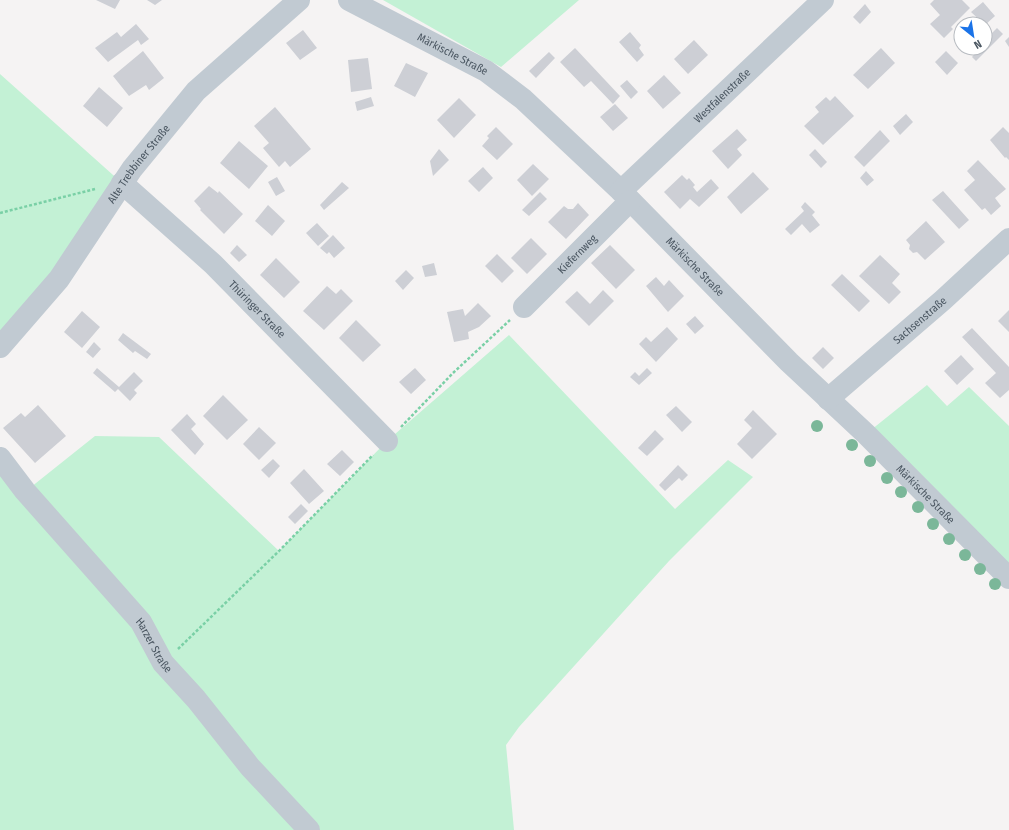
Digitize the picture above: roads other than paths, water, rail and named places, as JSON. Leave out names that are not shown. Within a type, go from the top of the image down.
[{"type":"street","name":"Alte Trebbiner Straße","points":[[0,347],[59,278],[122,183],[196,91],[299,0]]},
{"type":"street","name":"Märkische Straße","points":[[349,0],[486,71],[523,99],[626,196],[1009,578]]},
{"type":"street","name":"Westfalenstraße","points":[[626,196],[823,0]]},
{"type":"street","name":"Thüringer Straße","points":[[122,183],[213,264],[387,441]]},
{"type":"street","name":"Kiefernweg","points":[[524,307],[626,196]]},
{"type":"street","name":"Sachsenstraße","points":[[828,399],[943,300],[1009,239]]},
{"type":"street","name":"Harzer Straße","points":[[0,458],[25,491],[141,622],[163,663],[196,698],[250,768],[309,830]]}]
